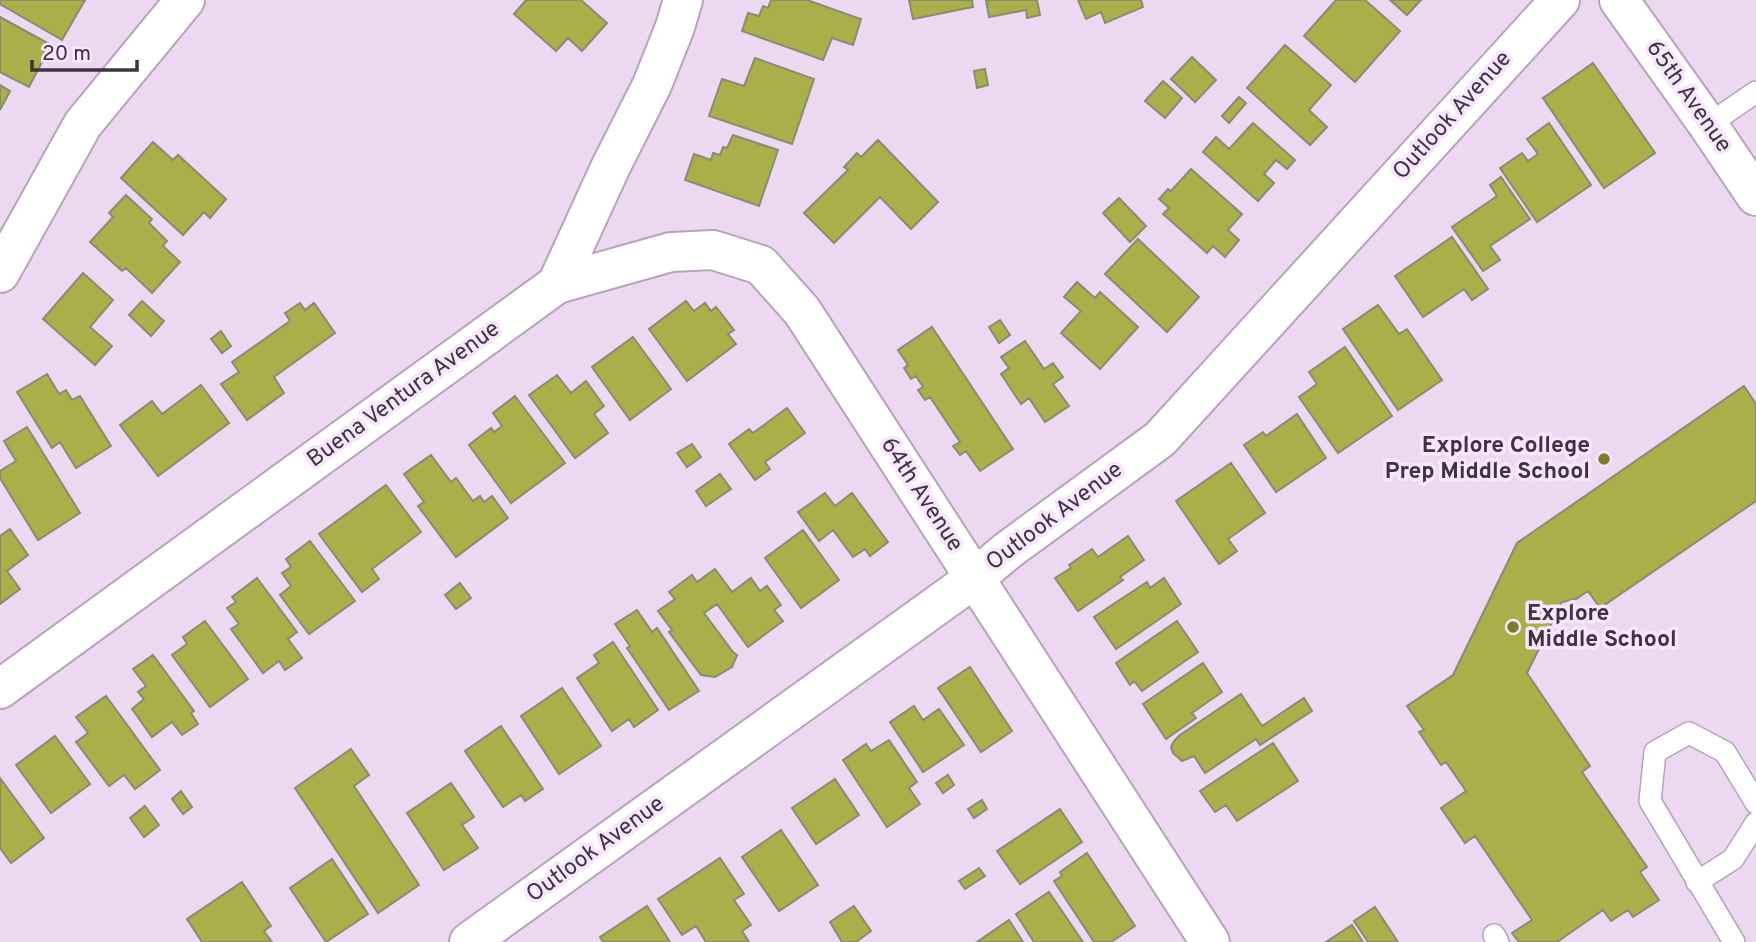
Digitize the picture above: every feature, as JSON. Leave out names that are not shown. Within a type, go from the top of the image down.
[{"type":"street","points":[[0,273],[83,124],[185,0]]},
{"type":"street","name":"Buena Ventura Avenue","points":[[0,689],[557,284],[611,166],[652,85],[683,0]]},
{"type":"street","name":"Outlook Avenue","points":[[468,942],[975,578],[1007,551],[1160,439],[1559,0]]},
{"type":"street","name":"65th Avenue","points":[[1632,4],[1756,196]]},
{"type":"street","name":"64th Avenue","points":[[557,284],[671,251],[713,250],[761,265],[802,311],[1210,942]]},
{"type":"lane","points":[[1708,125],[1756,92]]},
{"type":"lane","points":[[1733,937],[1650,801],[1655,752],[1689,733],[1725,752],[1756,803]]},
{"type":"lane","points":[[1697,882],[1733,859],[1756,823]]},
{"type":"building","points":[[0,0],[85,0],[62,40],[0,4]]},
{"type":"building","points":[[526,0],[581,0],[607,23],[582,51],[568,38],[556,51],[514,14]]},
{"type":"building","points":[[771,0],[807,0],[861,19],[853,45],[832,38],[823,60],[742,31],[748,13],[759,16],[763,6],[768,8]]},
{"type":"building","points":[[909,0],[972,0],[973,7],[913,19]]},
{"type":"building","points":[[986,0],[1037,0],[1040,15],[1027,18],[1026,10],[989,17]]},
{"type":"building","points":[[1078,0],[1141,0],[1143,7],[1105,23],[1101,12],[1086,19]]},
{"type":"building","points":[[1336,0],[1365,0],[1400,31],[1355,82],[1304,36]]},
{"type":"building","points":[[1390,0],[1421,0],[1407,15]]},
{"type":"building","points":[[0,17],[51,45],[29,87],[0,72]]},
{"type":"building","points":[[1285,45],[1331,85],[1309,110],[1327,127],[1310,145],[1247,88]]},
{"type":"building","points":[[1192,57],[1216,80],[1195,102],[1171,79]]},
{"type":"building","points":[[755,58],[814,79],[792,144],[709,116],[722,79],[744,86]]},
{"type":"building","points":[[1593,63],[1655,153],[1604,188],[1543,98]]},
{"type":"building","points":[[985,69],[988,85],[977,88],[974,71]]},
{"type":"building","points":[[1163,81],[1182,98],[1165,118],[1145,101]]},
{"type":"building","points":[[0,85],[10,91],[0,110]]},
{"type":"building","points":[[1239,97],[1246,103],[1229,123],[1222,116]]},
{"type":"building","points":[[1253,123],[1295,160],[1287,169],[1276,160],[1264,174],[1274,183],[1258,201],[1203,152],[1216,137],[1229,149]]},
{"type":"building","points":[[1549,123],[1591,185],[1537,222],[1500,168],[1522,153],[1528,161],[1538,154],[1527,139]]},
{"type":"building","points":[[733,135],[778,150],[759,206],[685,180],[694,154],[711,160],[713,153],[720,155],[723,147],[727,148]]},
{"type":"building","points":[[878,140],[938,202],[911,229],[880,197],[834,243],[804,213],[848,170],[844,167],[857,153],[861,157]]},
{"type":"building","points":[[153,142],[173,160],[178,155],[226,199],[210,218],[204,212],[183,235],[121,178]]},
{"type":"building","points":[[1191,169],[1242,214],[1228,230],[1239,240],[1225,257],[1213,246],[1207,253],[1163,214],[1169,208],[1159,199],[1168,189],[1171,191]]},
{"type":"building","points":[[1501,177],[1530,219],[1490,246],[1500,260],[1483,271],[1452,227],[1497,196],[1490,185]]},
{"type":"building","points":[[126,195],[152,219],[149,223],[167,241],[163,246],[180,262],[152,293],[126,268],[122,271],[90,242],[113,217],[109,213]]},
{"type":"building","points":[[1119,198],[1146,226],[1130,242],[1103,213]]},
{"type":"building","points":[[1452,237],[1488,289],[1472,300],[1464,289],[1423,317],[1395,276]]},
{"type":"building","points":[[1138,239],[1199,297],[1167,332],[1105,274]]},
{"type":"building","points":[[83,273],[113,300],[90,327],[112,346],[95,365],[43,319]]},
{"type":"building","points":[[1077,282],[1095,298],[1100,292],[1138,327],[1100,369],[1061,333],[1081,311],[1064,297]]},
{"type":"building","points":[[142,301],[164,321],[151,336],[129,315]]},
{"type":"building","points":[[686,301],[694,311],[705,303],[711,311],[716,307],[734,330],[728,334],[736,344],[687,381],[649,329]]},
{"type":"building","points":[[300,303],[305,310],[314,303],[335,333],[274,377],[284,393],[247,420],[221,384],[239,372],[232,362],[290,321],[285,313]]},
{"type":"building","points":[[1378,305],[1399,334],[1407,329],[1442,380],[1398,410],[1343,329]]},
{"type":"building","points":[[1000,320],[1010,335],[999,343],[989,327]]},
{"type":"building","points":[[932,327],[1013,449],[980,471],[966,451],[960,455],[953,446],[960,442],[930,397],[925,400],[918,390],[923,387],[916,376],[911,379],[904,368],[908,365],[898,350]]},
{"type":"building","points":[[221,331],[231,346],[222,353],[211,339]]},
{"type":"building","points":[[633,337],[671,389],[630,420],[592,367]]},
{"type":"building","points":[[1025,341],[1044,369],[1053,363],[1063,377],[1053,384],[1069,406],[1045,422],[1029,398],[1021,404],[1001,374],[1009,368],[1001,357]]},
{"type":"building","points":[[1345,347],[1392,416],[1338,453],[1299,397],[1317,384],[1309,372]]},
{"type":"building","points":[[47,374],[59,394],[66,390],[72,400],[80,396],[111,446],[76,468],[60,442],[52,448],[17,392]]},
{"type":"building","points":[[557,375],[571,393],[586,381],[604,406],[594,414],[608,433],[575,458],[529,395]]},
{"type":"building","points":[[201,385],[229,423],[158,476],[120,425],[152,401],[162,414]]},
{"type":"building","points":[[1744,386],[1756,404],[1756,501],[1600,608],[1588,591],[1576,599],[1562,602],[1527,673],[1590,766],[1582,772],[1647,867],[1640,872],[1659,900],[1633,917],[1628,910],[1611,921],[1603,910],[1557,942],[1519,942],[1512,933],[1532,920],[1475,836],[1465,843],[1441,808],[1466,791],[1446,762],[1441,765],[1419,732],[1424,730],[1407,706],[1453,675],[1517,543]]},
{"type":"building","points":[[515,396],[565,463],[511,503],[469,445],[491,428],[494,432],[502,426],[493,413]]},
{"type":"building","points":[[787,408],[805,433],[765,462],[770,469],[755,480],[729,444],[749,429],[753,433]]},
{"type":"building","points":[[1297,414],[1326,458],[1276,492],[1244,445],[1263,432],[1266,436]]},
{"type":"building","points":[[27,427],[80,513],[38,540],[0,478],[0,471],[16,461],[4,441]]},
{"type":"building","points":[[692,444],[701,457],[687,467],[677,453]]},
{"type":"building","points":[[431,455],[451,482],[456,478],[473,501],[480,496],[484,502],[492,496],[508,518],[456,557],[418,506],[424,502],[404,474]]},
{"type":"building","points":[[1231,463],[1265,513],[1228,539],[1237,551],[1219,564],[1176,501]]},
{"type":"building","points":[[720,474],[731,489],[706,506],[696,491]]},
{"type":"building","points":[[386,485],[421,532],[372,569],[379,579],[362,592],[319,534]]},
{"type":"building","points":[[825,493],[835,506],[852,493],[888,542],[870,556],[865,549],[853,557],[833,530],[819,541],[798,512]]},
{"type":"building","points":[[10,529],[28,555],[7,571],[20,589],[0,604],[0,536]]},
{"type":"building","points":[[803,530],[839,580],[801,608],[765,558]]},
{"type":"building","points":[[1128,536],[1144,560],[1120,577],[1123,580],[1078,611],[1055,578],[1092,549],[1098,557]]},
{"type":"building","points":[[310,541],[355,601],[309,634],[280,595],[291,586],[282,573],[291,567],[286,559]]},
{"type":"building","points":[[715,569],[732,592],[751,578],[760,591],[767,586],[781,605],[774,610],[783,621],[748,647],[717,604],[704,613],[737,655],[732,667],[715,677],[701,675],[669,632],[672,630],[658,611],[675,599],[669,592],[692,575],[697,582]]},
{"type":"building","points":[[257,578],[297,632],[288,639],[302,658],[285,670],[279,661],[263,673],[231,629],[239,624],[227,608],[236,602],[232,597]]},
{"type":"building","points":[[1164,578],[1181,604],[1116,649],[1094,617],[1147,582],[1150,588]]},
{"type":"building","points":[[460,583],[471,598],[456,609],[445,595]]},
{"type":"building","points":[[637,610],[652,632],[657,628],[699,691],[669,710],[627,648],[630,646],[615,624]]},
{"type":"building","points":[[205,621],[248,679],[210,707],[172,655],[187,644],[183,637]]},
{"type":"building","points":[[1177,621],[1198,652],[1142,691],[1134,681],[1130,685],[1116,663]]},
{"type":"building","points":[[613,642],[658,710],[634,727],[629,719],[612,731],[577,678],[599,663],[594,655]]},
{"type":"building","points":[[153,655],[194,711],[191,713],[198,724],[182,735],[172,722],[152,737],[132,709],[144,699],[138,692],[146,686],[133,669]]},
{"type":"building","points":[[1203,663],[1222,692],[1192,713],[1196,718],[1166,739],[1143,704]]},
{"type":"building","points":[[970,667],[1012,731],[981,752],[938,688]]},
{"type":"building","points":[[562,688],[601,746],[559,774],[521,716]]},
{"type":"building","points":[[1241,694],[1262,726],[1304,698],[1312,711],[1260,745],[1256,739],[1205,773],[1194,756],[1182,761],[1173,753],[1171,747],[1180,735]]},
{"type":"building","points":[[106,696],[160,770],[135,789],[124,775],[109,786],[76,742],[88,733],[76,717]]},
{"type":"building","points":[[914,706],[923,720],[939,709],[964,745],[923,772],[890,722]]},
{"type":"building","points":[[501,726],[543,789],[525,801],[521,795],[503,807],[465,751]]},
{"type":"building","points":[[55,736],[90,784],[51,813],[16,765]]},
{"type":"building","points":[[889,740],[917,782],[909,788],[920,804],[887,827],[843,760],[866,744],[871,751]]},
{"type":"building","points":[[1273,743],[1298,781],[1237,821],[1226,805],[1215,812],[1200,791]]},
{"type":"building","points":[[351,749],[369,775],[354,786],[419,885],[378,913],[295,788]]},
{"type":"building","points":[[948,775],[954,785],[943,793],[936,783]]},
{"type":"building","points":[[0,778],[44,838],[11,863],[0,848]]},
{"type":"building","points":[[835,779],[859,815],[816,844],[792,808]]},
{"type":"building","points":[[451,783],[474,817],[462,825],[478,848],[444,870],[407,813]]},
{"type":"building","points":[[181,791],[192,807],[183,814],[172,799]]},
{"type":"building","points":[[982,800],[987,809],[974,818],[968,809]]},
{"type":"building","points":[[145,806],[159,825],[144,837],[130,818]]},
{"type":"building","points":[[1060,809],[1082,842],[1020,884],[997,851]]},
{"type":"building","points":[[781,830],[818,885],[779,911],[742,857]]},
{"type":"building","points":[[1087,853],[1135,926],[1111,942],[1094,942],[1054,881],[1062,876],[1060,872]]},
{"type":"building","points":[[720,858],[744,894],[734,900],[751,925],[742,931],[749,942],[706,942],[696,926],[682,935],[658,899]]},
{"type":"building","points":[[332,859],[368,914],[326,942],[290,888]]},
{"type":"building","points":[[979,868],[985,876],[965,889],[959,881]]},
{"type":"building","points":[[242,882],[271,926],[264,931],[272,942],[202,942],[187,919]]},
{"type":"building","points":[[1049,892],[1083,942],[1034,942],[1016,914]]},
{"type":"building","points":[[647,906],[670,942],[603,942],[600,937]]},
{"type":"building","points":[[854,906],[871,931],[856,942],[842,942],[830,922]]},
{"type":"building","points":[[1375,907],[1398,942],[1368,942],[1354,921]]},
{"type":"building","points":[[1009,920],[1023,942],[977,942]]},
{"type":"building","points":[[1352,925],[1363,942],[1326,942]]},
{"type":"place","name":"Explore College Prep Middle School","points":[[1604,459]]},
{"type":"place","name":"Explore Middle School","points":[[1513,627]]}]
